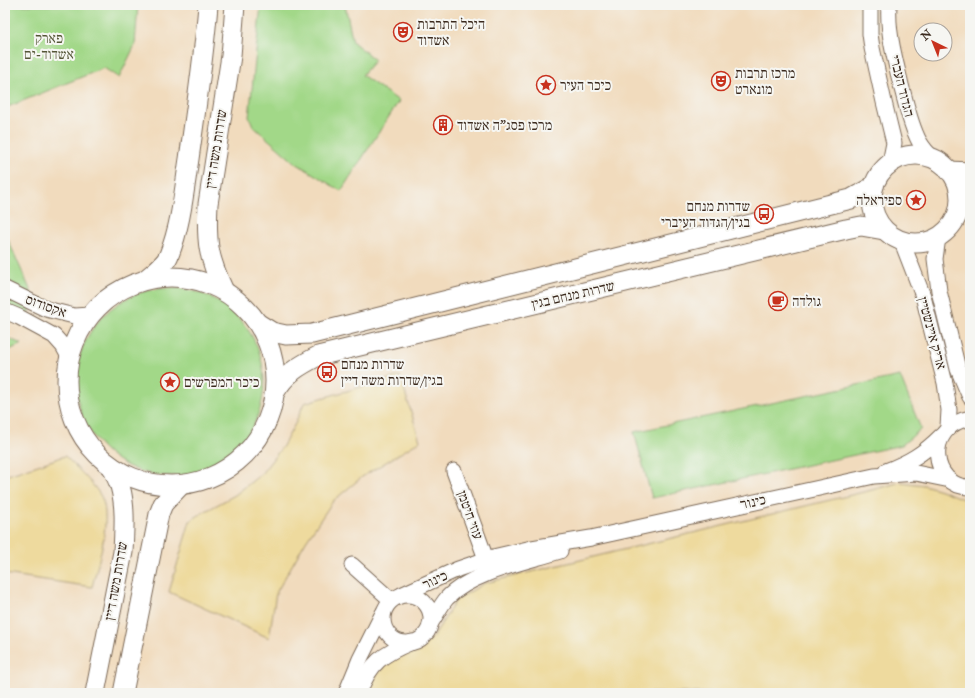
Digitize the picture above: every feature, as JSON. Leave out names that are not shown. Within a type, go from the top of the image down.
[{"type":"main road","name":"שדרות משה דיין","points":[[146,279],[168,257],[176,232],[204,60],[208,5]]},
{"type":"main road","name":"שדרות משה דיין","points":[[224,291],[211,263],[207,242],[207,225],[209,197],[231,56],[235,5]]},
{"type":"main road","points":[[942,165],[956,182],[960,194],[959,207],[963,215],[938,238],[921,243],[902,242],[892,237],[878,222],[872,209],[871,200],[874,186],[881,172],[890,163],[901,158],[924,156],[942,165],[970,172]]},
{"type":"main road","name":"שדרות מנחם בגין","points":[[259,324],[272,332],[286,335],[312,334],[851,199],[874,186]]},
{"type":"main road","name":"שדרות מנחם בגין","points":[[275,392],[282,380],[297,367],[318,356],[846,229],[862,226],[884,230]]},
{"type":"main road","points":[[173,276],[200,280],[224,291],[244,306],[259,324],[269,345],[275,368],[275,392],[271,412],[263,431],[251,448],[237,462],[220,473],[201,481],[181,485],[163,486],[146,483],[128,477],[113,469],[96,456],[80,435],[73,420],[67,400],[66,379],[69,357],[77,335],[90,315],[106,299],[125,287],[146,279],[173,276]]},
{"type":"main road","name":"שדרות משה דיין","points":[[95,693],[123,552],[124,513],[120,486],[113,469]]},
{"type":"main road","name":"שדרות משה דיין","points":[[123,693],[160,514],[163,504],[181,485]]},
{"type":"street","name":"הגדוד העברי","points":[[870,5],[870,34],[873,54],[894,143],[890,163]]},
{"type":"street","name":"הגדוד העברי","points":[[889,5],[891,43],[911,121],[918,140],[923,148],[942,165]]},
{"type":"street","name":"אריק איינשטיין","points":[[938,238],[935,259],[939,291],[958,369],[970,397]]},
{"type":"street","name":"אריק איינשטיין","points":[[902,242],[923,296],[945,383],[949,410],[945,431],[938,446],[937,456],[940,467],[950,480]]},
{"type":"street","name":"אקסודוס","points":[[5,289],[46,309],[74,316],[90,315]]},
{"type":"street","name":"אקסודוס","points":[[5,311],[54,336],[63,346],[69,357]]},
{"type":"street","points":[[945,431],[958,421],[970,418]]},
{"type":"street","name":"כינור","points":[[874,476],[895,468],[918,456],[927,450],[945,431]]},
{"type":"street","name":"עוזי חיטמן","points":[[454,471],[486,559]]},
{"type":"street","name":"כינור","points":[[392,603],[458,569],[486,559],[532,548],[591,538],[874,476],[916,473],[950,480],[955,484],[970,488]]},
{"type":"street","name":"כינור","points":[[430,624],[447,599],[458,588],[484,574],[632,529]]},
{"type":"street","points":[[352,565],[392,603]]},
{"type":"street","points":[[346,693],[360,659],[392,603],[412,595],[419,598],[429,609],[431,617],[427,632],[422,637],[382,657],[368,672],[359,693]]},
{"type":"street","points":[[392,603],[384,627],[393,638],[400,642],[412,642]]},
{"type":"green space","name":"פארק אשדוד-ים","points":[[5,5],[138,5],[135,45],[119,78],[104,68],[5,108]]},
{"type":"green space","points":[[261,5],[345,5],[353,42],[375,60],[362,75],[399,101],[341,191],[294,162],[254,127],[249,117]]},
{"type":"green space","points":[[5,233],[32,294],[5,280]]},
{"type":"green space","name":"כיכר המפרשים","points":[[161,288],[179,288],[206,295],[230,309],[237,315],[243,322],[257,346],[264,373],[264,391],[257,418],[243,442],[237,449],[230,455],[206,469],[179,476],[161,476],[143,472],[126,465],[110,455],[97,442],[87,426],[80,409],[76,391],[76,373],[80,355],[87,338],[97,322],[110,309],[126,299],[143,292]]},
{"type":"green space","points":[[5,295],[30,309],[28,314],[5,305]]},
{"type":"green space","points":[[5,337],[22,344],[5,352]]},
{"type":"green space","points":[[900,376],[921,429],[902,445],[652,498],[634,432]]},
{"type":"sand","points":[[400,376],[420,441],[362,477],[333,501],[306,541],[276,593],[269,638],[169,592],[190,521],[235,495],[261,474],[283,446],[304,403]]},
{"type":"sand","points":[[65,456],[91,483],[99,493],[103,502],[105,526],[101,552],[92,587],[5,574],[5,476]]},
{"type":"sand","points":[[901,482],[924,485],[941,490],[970,502],[970,693],[368,693],[377,674],[387,665],[412,649],[423,646],[433,637],[456,600],[485,583]]},
{"type":"place","name":"היכל התרבות אשדוד","points":[[403,32]]},
{"type":"place","name":"מרכז תרבות מונארט","points":[[721,81]]},
{"type":"place","name":"כיכר העיר","points":[[546,85]]},
{"type":"place","name":"מרכז פסג\"ה אשדוד","points":[[443,125]]},
{"type":"place","name":"ספיראלה","points":[[916,200]]},
{"type":"place","name":"שדרות מנחם בגין/הגדוד העיברי","points":[[764,214]]},
{"type":"place","name":"גולדה","points":[[778,301]]},
{"type":"place","name":"שדרות מנחם בגין/שדרות משה דיין","points":[[327,372]]},
{"type":"place","name":"כיכר המפרשים","points":[[170,382]]}]
